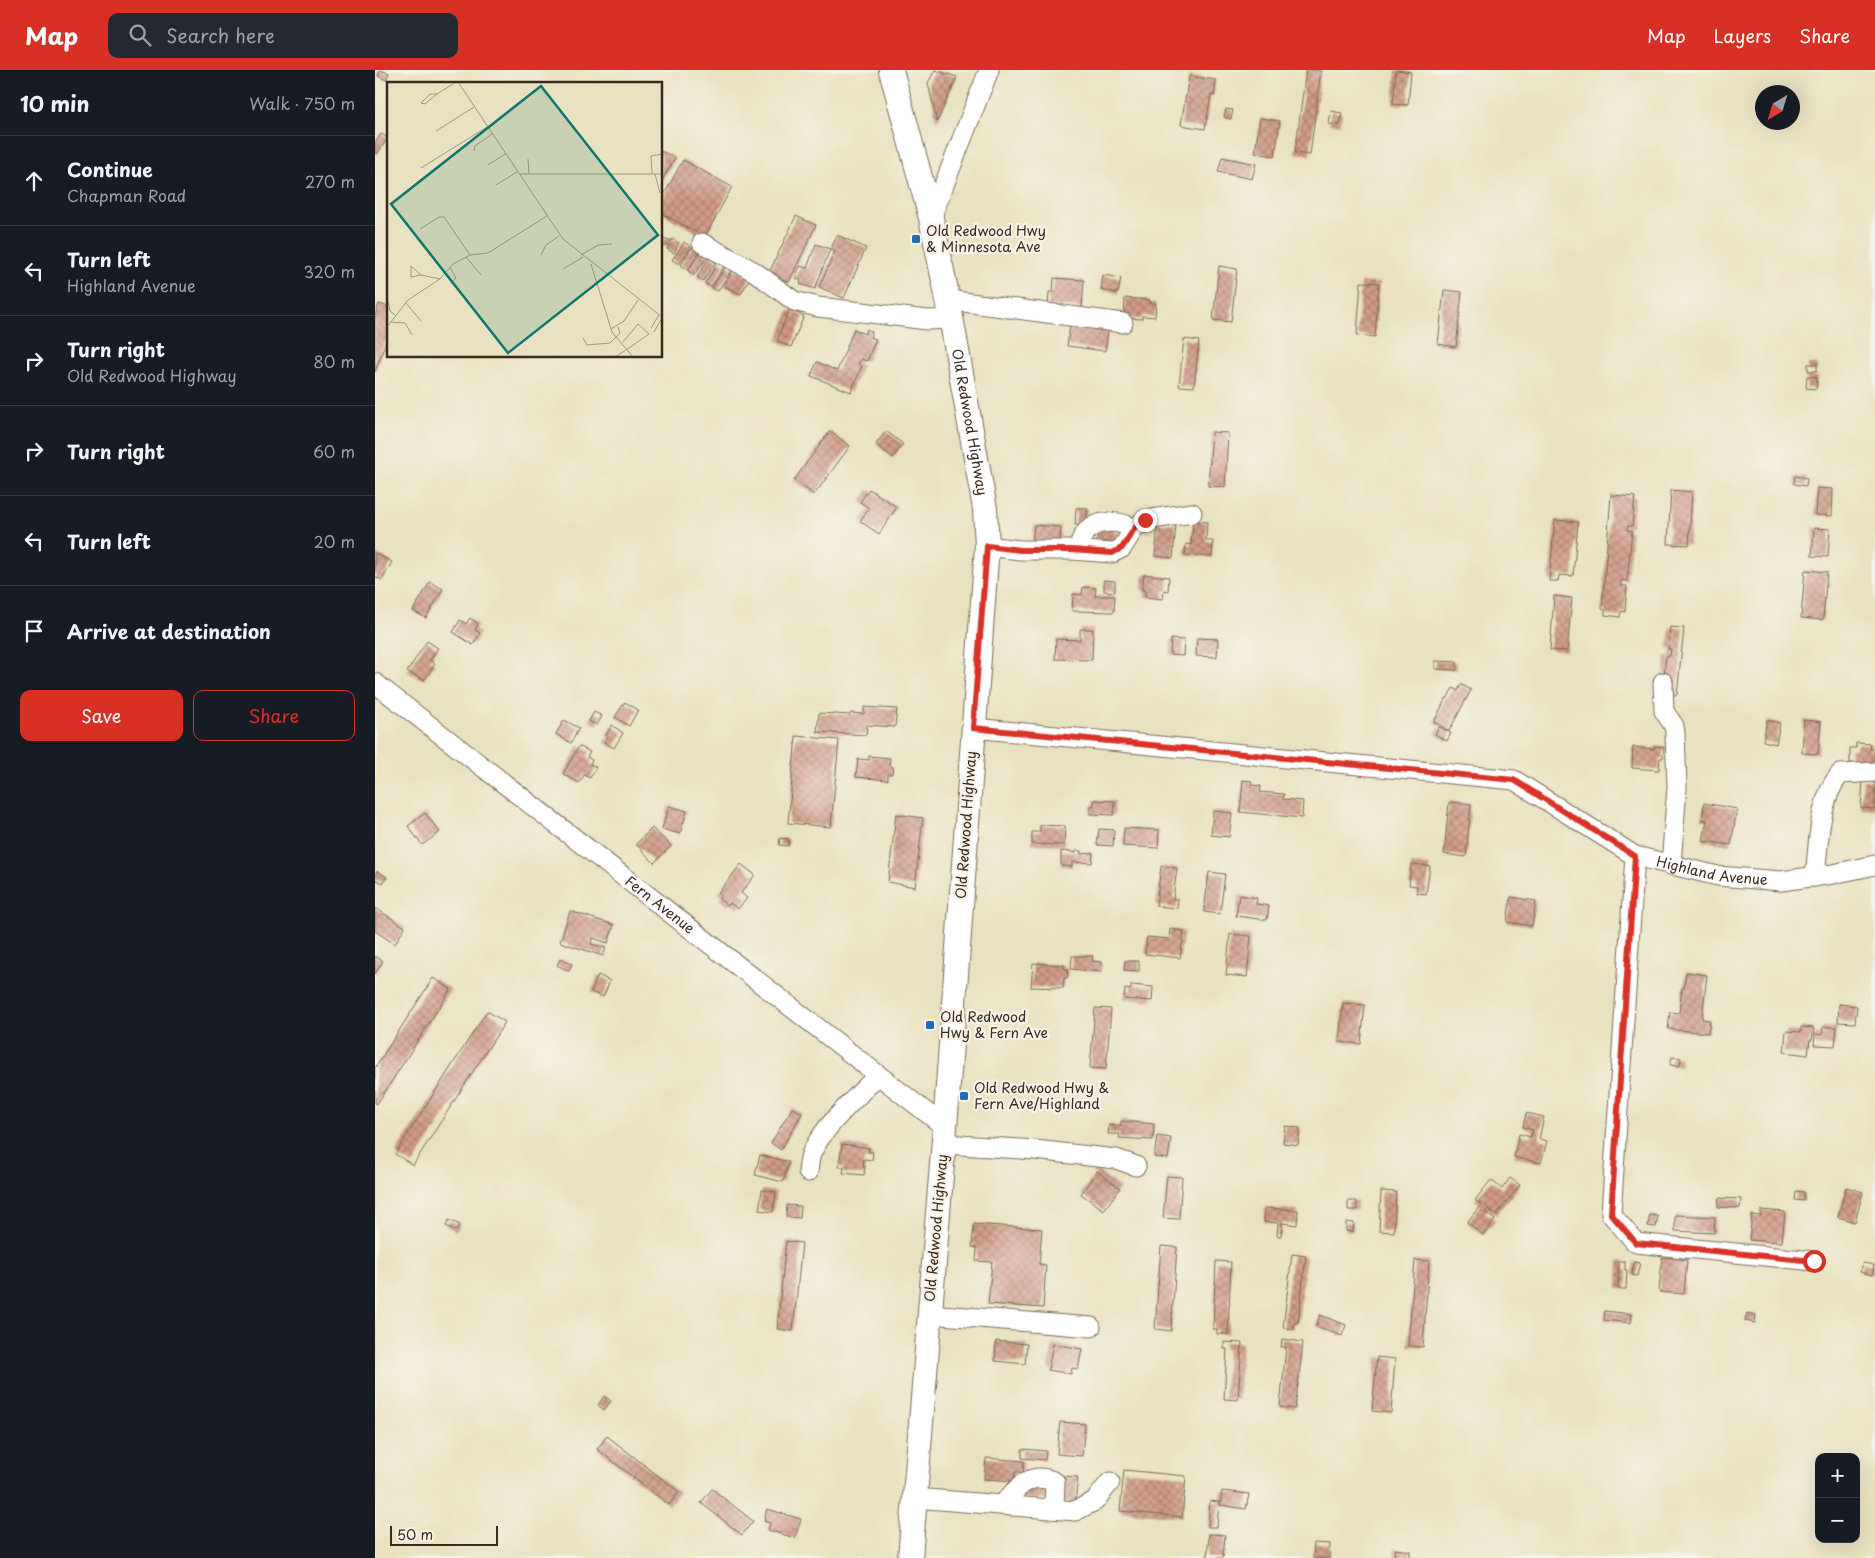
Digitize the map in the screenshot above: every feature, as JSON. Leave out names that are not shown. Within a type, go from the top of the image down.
[{"type":"main road","name":"Old Redwood Highway","points":[[891,70],[931,218],[950,309],[985,509],[987,546],[944,1136],[910,1558]]},
{"type":"street","points":[[931,218],[989,70]]},
{"type":"street","points":[[702,243],[755,272],[794,301],[818,307],[927,320],[950,309],[1123,323]]},
{"type":"street","points":[[987,546],[1020,550],[1079,550],[1112,553],[1122,548],[1134,529],[1145,520],[1193,513]]},
{"type":"street","points":[[1079,550],[1079,544],[1083,535],[1101,522],[1118,523],[1134,529]]},
{"type":"street","points":[[1663,682],[1664,710],[1674,726],[1675,733],[1677,787],[1671,865]]},
{"type":"street","name":"Fern Avenue","points":[[375,683],[878,1075],[944,1136]]},
{"type":"street","name":"Highland Avenue","points":[[973,728],[1514,780],[1635,856],[1718,876],[1781,881],[1815,877],[1875,865]]},
{"type":"street","points":[[1815,877],[1822,821],[1831,784],[1840,774],[1875,772]]},
{"type":"street","points":[[1635,856],[1611,1214],[1636,1243],[1814,1261]]},
{"type":"street","points":[[808,1172],[811,1153],[818,1143],[835,1121],[878,1075]]},
{"type":"street","points":[[944,1136],[1035,1150],[1116,1159],[1136,1166]]},
{"type":"street","points":[[929,1314],[1091,1327]]},
{"type":"street","points":[[1002,1505],[1024,1482],[1031,1479],[1051,1480],[1055,1482],[1056,1486],[1054,1509]]},
{"type":"street","points":[[915,1498],[1075,1511],[1095,1501],[1110,1482]]},
{"type":"building","points":[[380,70],[389,73],[386,80],[378,76]]},
{"type":"building","points":[[935,70],[957,77],[937,122],[928,83]]},
{"type":"building","points":[[1306,70],[1321,70],[1310,155],[1295,153]]},
{"type":"building","points":[[1396,70],[1411,72],[1408,105],[1393,104]]},
{"type":"building","points":[[1189,76],[1216,80],[1214,96],[1211,95],[1205,129],[1181,125]]},
{"type":"building","points":[[1226,109],[1233,110],[1231,119],[1224,117]]},
{"type":"building","points":[[1331,111],[1342,113],[1340,125],[1329,124]]},
{"type":"building","points":[[1260,118],[1280,121],[1275,156],[1255,153]]},
{"type":"building","points":[[381,134],[387,137],[377,154],[375,153],[375,143]]},
{"type":"building","points":[[663,152],[675,158],[663,179]]},
{"type":"building","points":[[1222,157],[1256,164],[1252,179],[1218,172]]},
{"type":"building","points":[[683,160],[732,187],[705,237],[663,214],[663,196]]},
{"type":"building","points":[[796,216],[816,225],[789,282],[769,273]]},
{"type":"building","points":[[837,235],[866,248],[844,298],[819,287],[835,251],[831,249]]},
{"type":"building","points":[[664,239],[670,240],[670,243],[672,239],[679,243],[674,253],[667,249],[669,245],[665,246]]},
{"type":"building","points":[[684,242],[691,247],[679,264],[672,260]]},
{"type":"building","points":[[816,244],[830,249],[815,289],[800,284],[801,280],[795,278],[800,266],[807,268]]},
{"type":"building","points":[[693,246],[700,250],[688,270],[681,265]]},
{"type":"building","points":[[702,251],[708,256],[694,275],[688,271]]},
{"type":"building","points":[[710,256],[717,260],[703,281],[697,277]]},
{"type":"building","points":[[719,261],[725,265],[711,287],[705,283]]},
{"type":"building","points":[[727,265],[732,269],[718,291],[712,288]]},
{"type":"building","points":[[1219,266],[1237,269],[1231,322],[1213,320]]},
{"type":"building","points":[[733,269],[750,278],[741,294],[724,286]]},
{"type":"building","points":[[1103,275],[1121,278],[1118,293],[1101,290]]},
{"type":"building","points":[[1054,278],[1084,280],[1082,308],[1048,306],[1049,292],[1053,292]]},
{"type":"building","points":[[1361,282],[1379,283],[1375,337],[1357,335]]},
{"type":"building","points":[[1444,290],[1462,292],[1456,347],[1438,344]]},
{"type":"building","points":[[1125,298],[1150,300],[1150,303],[1156,303],[1155,317],[1142,316],[1142,319],[1124,318]]},
{"type":"building","points":[[379,304],[387,306],[387,339],[375,372],[375,316]]},
{"type":"building","points":[[789,310],[804,316],[791,347],[777,341]]},
{"type":"building","points":[[1070,325],[1108,331],[1105,351],[1067,346]]},
{"type":"building","points":[[854,329],[865,334],[867,329],[872,332],[870,337],[876,339],[867,361],[861,359],[858,364],[862,366],[851,392],[811,376],[817,362],[837,371]]},
{"type":"building","points":[[1184,339],[1199,341],[1194,387],[1179,386]]},
{"type":"building","points":[[1808,364],[1817,364],[1817,371],[1808,371]]},
{"type":"building","points":[[1807,376],[1817,377],[1816,389],[1806,388]]},
{"type":"building","points":[[830,431],[850,446],[814,495],[794,480]]},
{"type":"building","points":[[886,431],[903,444],[893,458],[876,444]]},
{"type":"building","points":[[1212,432],[1228,433],[1225,487],[1208,486]]},
{"type":"building","points":[[1795,476],[1807,478],[1806,486],[1794,484]]},
{"type":"building","points":[[1817,488],[1833,489],[1832,516],[1815,515]]},
{"type":"building","points":[[869,489],[897,507],[879,534],[860,521],[869,508],[860,502]]},
{"type":"building","points":[[1671,490],[1692,492],[1689,545],[1668,544]]},
{"type":"building","points":[[1611,495],[1635,497],[1632,526],[1628,526],[1627,530],[1632,531],[1627,581],[1621,580],[1621,586],[1627,586],[1625,612],[1621,611],[1620,617],[1605,615],[1605,610],[1602,609]]},
{"type":"building","points":[[1076,508],[1087,508],[1087,525],[1075,525]]},
{"type":"building","points":[[1555,520],[1578,522],[1573,576],[1559,575],[1558,581],[1549,581]]},
{"type":"building","points":[[1193,521],[1207,522],[1206,541],[1213,541],[1212,557],[1185,555],[1186,544],[1191,545]]},
{"type":"building","points":[[1158,523],[1176,524],[1173,558],[1155,556]]},
{"type":"building","points":[[1034,525],[1061,527],[1059,548],[1032,545]]},
{"type":"building","points":[[1114,526],[1114,532],[1120,533],[1119,544],[1096,547],[1098,531]]},
{"type":"building","points":[[1814,528],[1830,529],[1828,557],[1812,556]]},
{"type":"building","points":[[375,553],[392,562],[382,580],[375,577]]},
{"type":"building","points":[[1805,570],[1827,572],[1823,620],[1801,618]]},
{"type":"building","points":[[1144,574],[1169,577],[1168,591],[1164,590],[1163,599],[1145,597],[1145,590],[1142,590]]},
{"type":"building","points":[[1104,580],[1115,581],[1115,592],[1104,591]]},
{"type":"building","points":[[430,582],[443,589],[426,618],[413,611]]},
{"type":"building","points":[[1083,587],[1096,588],[1095,596],[1115,596],[1114,612],[1072,611],[1073,594],[1082,595]]},
{"type":"building","points":[[1554,596],[1572,598],[1567,651],[1550,650]]},
{"type":"building","points":[[470,618],[478,624],[475,630],[480,633],[473,645],[453,632],[460,620],[466,624]]},
{"type":"building","points":[[1670,627],[1684,628],[1677,695],[1662,694],[1666,656],[1670,656],[1671,649],[1668,649]]},
{"type":"building","points":[[1080,629],[1093,629],[1092,660],[1055,659],[1056,639],[1080,640]]},
{"type":"building","points":[[1197,638],[1218,639],[1217,657],[1196,656]]},
{"type":"building","points":[[1171,639],[1184,640],[1183,656],[1170,655]]},
{"type":"building","points":[[427,641],[438,648],[430,660],[435,664],[424,680],[407,672]]},
{"type":"building","points":[[1435,661],[1457,662],[1457,670],[1435,669]]},
{"type":"building","points":[[1461,684],[1471,690],[1449,731],[1434,722],[1453,688],[1458,691]]},
{"type":"building","points":[[625,702],[638,710],[629,726],[615,717]]},
{"type":"building","points":[[864,707],[897,709],[895,727],[867,725],[866,735],[817,732],[819,713],[864,714]]},
{"type":"building","points":[[594,712],[602,716],[597,725],[589,721]]},
{"type":"building","points":[[564,720],[579,728],[571,743],[556,734]]},
{"type":"building","points":[[1767,720],[1780,723],[1776,744],[1763,741]]},
{"type":"building","points":[[1804,720],[1821,722],[1818,754],[1802,753]]},
{"type":"building","points":[[612,725],[623,733],[614,748],[604,742]]},
{"type":"building","points":[[1439,727],[1451,733],[1447,741],[1435,734]]},
{"type":"building","points":[[796,736],[839,740],[831,827],[788,823]]},
{"type":"building","points":[[1856,743],[1871,744],[1870,749],[1875,749],[1875,765],[1850,763],[1850,748],[1856,748]]},
{"type":"building","points":[[579,746],[590,752],[587,757],[592,760],[590,764],[596,767],[590,778],[584,775],[579,783],[563,774]]},
{"type":"building","points":[[1655,746],[1664,747],[1663,758],[1660,758],[1659,770],[1632,768],[1633,747],[1654,749]]},
{"type":"building","points":[[869,756],[890,758],[889,766],[893,767],[892,774],[888,774],[888,780],[856,777],[858,759],[869,760]]},
{"type":"building","points":[[1243,780],[1252,781],[1251,785],[1261,786],[1260,792],[1284,794],[1283,799],[1303,801],[1302,818],[1240,812]]},
{"type":"building","points":[[1863,780],[1875,781],[1875,809],[1861,808]]},
{"type":"building","points":[[1094,800],[1115,801],[1114,815],[1090,814],[1091,805],[1094,806]]},
{"type":"building","points":[[1449,802],[1471,804],[1466,857],[1444,854]]},
{"type":"building","points":[[1704,803],[1737,809],[1731,845],[1703,841],[1707,820],[1702,820]]},
{"type":"building","points":[[669,806],[687,811],[680,834],[662,829]]},
{"type":"building","points":[[1213,811],[1232,813],[1229,837],[1211,835]]},
{"type":"building","points":[[425,813],[440,832],[422,845],[408,826]]},
{"type":"building","points":[[896,814],[923,818],[915,887],[888,882]]},
{"type":"building","points":[[1040,825],[1065,826],[1064,845],[1032,844],[1032,832],[1040,832]]},
{"type":"building","points":[[652,828],[671,846],[654,863],[636,844]]},
{"type":"building","points":[[1124,828],[1159,830],[1158,848],[1123,846]]},
{"type":"building","points":[[1099,829],[1114,830],[1113,846],[1097,845]]},
{"type":"building","points":[[780,838],[789,839],[788,846],[779,845]]},
{"type":"building","points":[[1061,851],[1073,852],[1075,854],[1076,851],[1081,851],[1081,854],[1093,853],[1092,863],[1072,862],[1072,867],[1061,866]]},
{"type":"building","points":[[741,864],[755,875],[741,893],[747,898],[738,909],[730,903],[728,906],[719,899],[721,896],[718,893]]},
{"type":"building","points":[[1411,864],[1430,866],[1426,894],[1417,893],[1417,886],[1409,885]]},
{"type":"building","points":[[1161,866],[1177,868],[1173,899],[1178,899],[1177,908],[1156,906]]},
{"type":"building","points":[[377,871],[387,877],[383,883],[375,879]]},
{"type":"building","points":[[1209,872],[1225,874],[1220,914],[1204,912]]},
{"type":"building","points":[[1239,895],[1257,898],[1256,904],[1269,906],[1267,920],[1236,916]]},
{"type":"building","points":[[1511,897],[1536,901],[1532,926],[1507,922]]},
{"type":"building","points":[[375,908],[405,927],[395,944],[375,931]]},
{"type":"building","points":[[570,911],[614,925],[608,943],[593,938],[591,944],[606,948],[603,956],[560,942]]},
{"type":"building","points":[[1170,929],[1184,931],[1180,958],[1145,954],[1147,937],[1169,939]]},
{"type":"building","points":[[1230,934],[1251,936],[1247,977],[1226,975]]},
{"type":"building","points":[[375,956],[383,961],[375,974]]},
{"type":"building","points":[[1072,956],[1093,956],[1092,961],[1102,962],[1101,972],[1071,969]]},
{"type":"building","points":[[560,959],[572,964],[569,971],[557,965]]},
{"type":"building","points":[[1125,961],[1139,961],[1139,971],[1124,970]]},
{"type":"building","points":[[1033,963],[1064,965],[1064,969],[1068,969],[1067,978],[1064,978],[1063,988],[1031,987]]},
{"type":"building","points":[[1686,972],[1707,975],[1702,1019],[1710,1020],[1708,1033],[1668,1029],[1670,1012],[1679,1013]]},
{"type":"building","points":[[598,975],[610,981],[603,997],[591,992]]},
{"type":"building","points":[[433,978],[451,989],[377,1104],[375,1103],[375,1068]]},
{"type":"building","points":[[1131,985],[1153,987],[1152,1001],[1124,999],[1125,989],[1131,990]]},
{"type":"building","points":[[1343,1003],[1365,1005],[1361,1044],[1339,1042]]},
{"type":"building","points":[[1839,1004],[1857,1006],[1855,1023],[1838,1022]]},
{"type":"building","points":[[1095,1008],[1111,1009],[1106,1069],[1090,1068]]},
{"type":"building","points":[[487,1011],[505,1022],[413,1165],[395,1154]]},
{"type":"building","points":[[1801,1027],[1814,1028],[1808,1055],[1784,1052],[1786,1031],[1801,1032]]},
{"type":"building","points":[[1823,1027],[1837,1027],[1835,1046],[1814,1045],[1815,1034],[1822,1035]]},
{"type":"building","points":[[1672,1057],[1681,1058],[1680,1066],[1670,1065]]},
{"type":"building","points":[[792,1108],[802,1113],[781,1150],[771,1143]]},
{"type":"building","points":[[1526,1113],[1544,1117],[1539,1139],[1547,1141],[1541,1163],[1514,1157],[1519,1134],[1531,1137],[1533,1130],[1523,1127]]},
{"type":"building","points":[[1121,1121],[1154,1124],[1153,1140],[1119,1138],[1120,1134],[1108,1134],[1109,1125],[1121,1126]]},
{"type":"building","points":[[1285,1126],[1300,1128],[1298,1145],[1283,1143]]},
{"type":"building","points":[[1157,1136],[1171,1138],[1168,1159],[1154,1157]]},
{"type":"building","points":[[842,1144],[869,1148],[868,1152],[873,1152],[872,1160],[864,1159],[864,1175],[843,1173],[844,1167],[839,1167]]},
{"type":"building","points":[[760,1155],[789,1162],[783,1182],[755,1175]]},
{"type":"building","points":[[1097,1171],[1120,1188],[1104,1210],[1081,1194]]},
{"type":"building","points":[[1167,1176],[1182,1177],[1179,1219],[1163,1218]]},
{"type":"building","points":[[1510,1178],[1520,1185],[1496,1215],[1488,1209],[1485,1212],[1495,1220],[1483,1235],[1467,1222],[1481,1205],[1475,1200],[1491,1180],[1502,1189]]},
{"type":"building","points":[[1846,1187],[1863,1192],[1855,1222],[1838,1217]]},
{"type":"building","points":[[762,1190],[776,1192],[773,1212],[759,1210]]},
{"type":"building","points":[[1381,1191],[1396,1192],[1394,1232],[1379,1231]]},
{"type":"building","points":[[1796,1191],[1804,1192],[1804,1201],[1795,1200]]},
{"type":"building","points":[[1719,1198],[1741,1199],[1740,1208],[1718,1207]]},
{"type":"building","points":[[1348,1201],[1357,1201],[1357,1210],[1348,1210]]},
{"type":"building","points":[[787,1205],[801,1206],[800,1218],[786,1217]]},
{"type":"building","points":[[1265,1208],[1298,1210],[1297,1225],[1282,1223],[1281,1236],[1277,1236],[1278,1223],[1264,1222]]},
{"type":"building","points":[[1761,1210],[1785,1212],[1782,1242],[1749,1240],[1752,1215],[1761,1216]]},
{"type":"building","points":[[1650,1215],[1658,1216],[1656,1227],[1648,1226]]},
{"type":"building","points":[[1675,1215],[1715,1217],[1714,1233],[1675,1231]]},
{"type":"building","points":[[449,1220],[460,1225],[456,1231],[446,1226]]},
{"type":"building","points":[[1346,1222],[1354,1223],[1353,1232],[1346,1231]]},
{"type":"building","points":[[974,1224],[1042,1229],[1039,1264],[1046,1265],[1043,1308],[988,1304],[992,1262],[976,1261],[977,1248],[972,1247]]},
{"type":"building","points":[[786,1241],[802,1243],[793,1331],[777,1329]]},
{"type":"building","points":[[1161,1246],[1177,1247],[1171,1331],[1155,1329]]},
{"type":"building","points":[[1292,1254],[1306,1256],[1298,1323],[1294,1323],[1294,1329],[1283,1328]]},
{"type":"building","points":[[1662,1257],[1687,1260],[1684,1294],[1659,1292]]},
{"type":"building","points":[[1415,1260],[1429,1261],[1423,1347],[1408,1346]]},
{"type":"building","points":[[1216,1261],[1231,1262],[1228,1334],[1217,1334],[1217,1329],[1213,1329]]},
{"type":"building","points":[[1619,1261],[1625,1261],[1625,1270],[1627,1270],[1626,1289],[1618,1289]]},
{"type":"building","points":[[1634,1262],[1640,1263],[1637,1276],[1632,1275]]},
{"type":"building","points":[[1863,1263],[1874,1265],[1872,1275],[1860,1272]]},
{"type":"building","points":[[1605,1311],[1632,1314],[1631,1323],[1604,1320]]},
{"type":"building","points":[[1747,1313],[1756,1315],[1755,1323],[1745,1321]]},
{"type":"building","points":[[1320,1315],[1346,1325],[1342,1336],[1316,1326]]},
{"type":"building","points":[[1282,1339],[1303,1342],[1295,1409],[1280,1407],[1286,1347],[1281,1347]]},
{"type":"building","points":[[996,1341],[1027,1344],[1025,1364],[995,1361]]},
{"type":"building","points":[[1224,1342],[1242,1343],[1238,1400],[1224,1399],[1227,1349],[1224,1349]]},
{"type":"building","points":[[1053,1344],[1082,1349],[1078,1369],[1072,1368],[1071,1374],[1048,1370]]},
{"type":"building","points":[[1377,1357],[1395,1359],[1391,1413],[1372,1411]]},
{"type":"building","points":[[604,1396],[611,1401],[604,1410],[598,1405]]},
{"type":"building","points":[[1060,1422],[1085,1424],[1082,1456],[1057,1454]]},
{"type":"building","points":[[607,1436],[679,1492],[669,1505],[597,1449]]},
{"type":"building","points":[[1022,1449],[1046,1451],[1045,1460],[1022,1458]]},
{"type":"building","points":[[986,1458],[1024,1461],[1023,1472],[1015,1472],[1014,1481],[984,1479]]},
{"type":"building","points":[[1124,1470],[1186,1476],[1182,1517],[1120,1511]]},
{"type":"building","points":[[1062,1476],[1078,1477],[1075,1503],[1059,1501]]},
{"type":"building","points":[[1023,1484],[1048,1485],[1047,1500],[1022,1498]]},
{"type":"building","points":[[712,1489],[753,1521],[742,1535],[701,1503]]},
{"type":"building","points":[[1222,1491],[1249,1494],[1246,1509],[1220,1505]]},
{"type":"building","points":[[1210,1501],[1219,1502],[1217,1527],[1208,1527]]},
{"type":"building","points":[[767,1509],[801,1519],[795,1538],[768,1530],[770,1523],[764,1521]]},
{"type":"building","points":[[1209,1534],[1225,1535],[1223,1558],[1207,1558]]},
{"type":"building","points":[[1314,1543],[1330,1544],[1329,1558],[1313,1558]]},
{"type":"building","points":[[1395,1549],[1410,1551],[1410,1558],[1394,1558]]},
{"type":"place","name":"Old Redwood Hwy & Minnesota Ave","points":[[916,239]]},
{"type":"place","name":"Old Redwood Hwy & Fern Ave","points":[[930,1025]]},
{"type":"place","name":"Old Redwood Hwy & Fern Ave/Highland","points":[[964,1096]]},
{"type":"route","points":[[1145,520],[1134,529],[1122,548],[1112,553],[1072,550],[1020,550],[987,546],[973,728],[1514,780],[1635,856],[1611,1214],[1636,1243],[1814,1261]]}]
